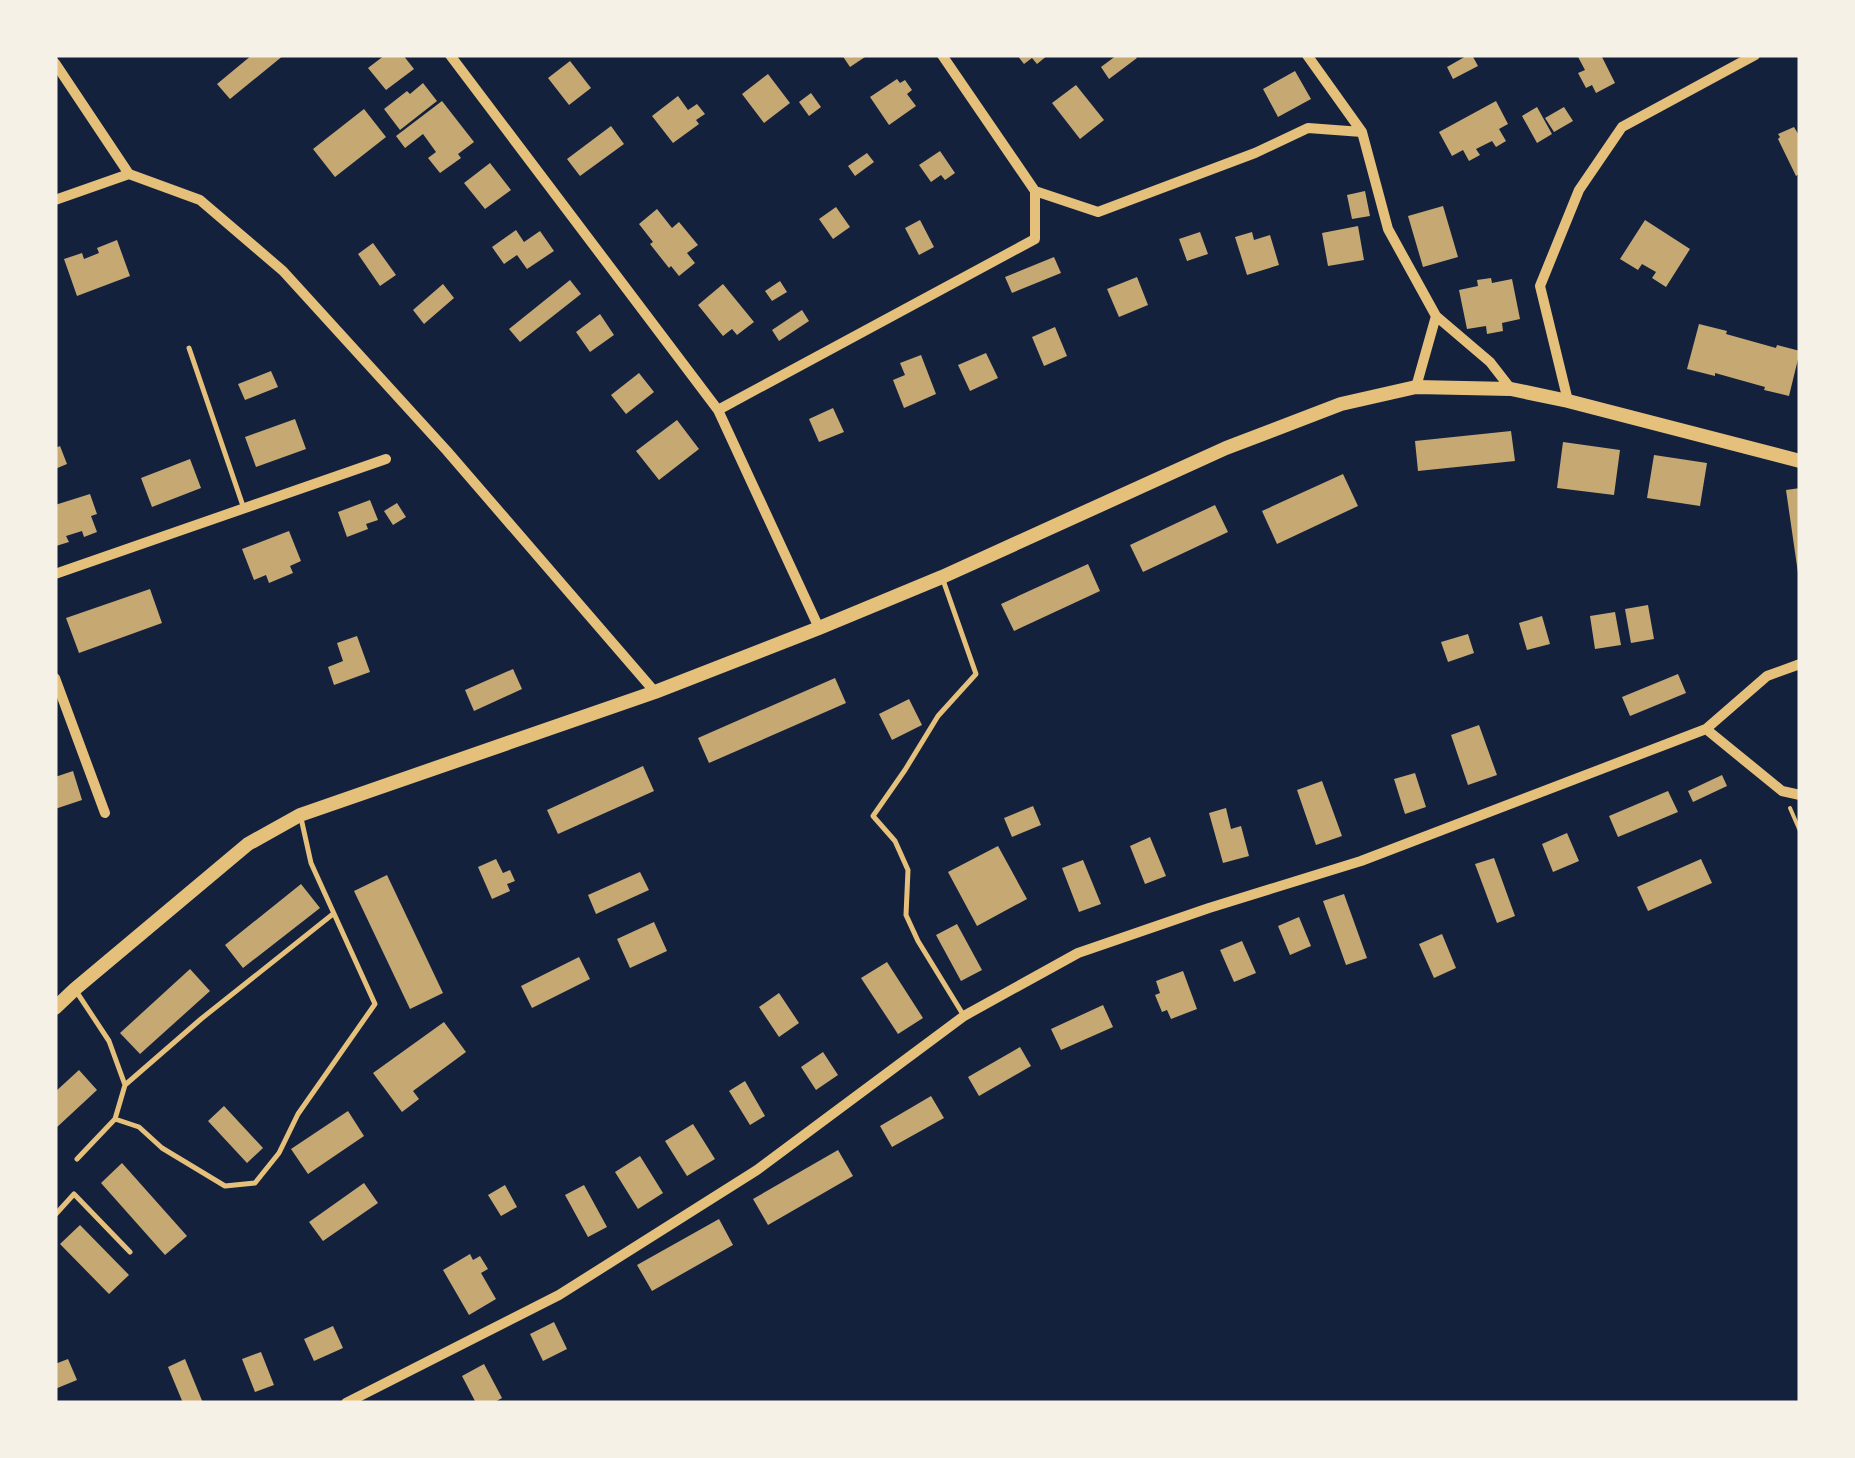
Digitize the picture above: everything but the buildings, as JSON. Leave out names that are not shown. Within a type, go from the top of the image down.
[{"type":"main road","points":[[55,1008],[248,844],[300,815],[655,692],[819,628],[942,578],[1226,448],[1341,404],[1416,387],[1511,389],[1800,460]]},
{"type":"street","points":[[450,55],[718,410],[819,628]]},
{"type":"street","points":[[718,410],[1035,239],[1034,191],[942,55]]},
{"type":"street","points":[[1307,55],[1362,132],[1388,229],[1436,316],[1490,362],[1511,389]]},
{"type":"street","points":[[1568,402],[1540,286],[1579,190],[1622,127],[1755,55]]},
{"type":"street","points":[[55,64],[129,174],[200,200],[283,271],[447,452],[655,692]]},
{"type":"street","points":[[1034,191],[1098,212],[1255,153],[1308,128],[1362,132]]},
{"type":"street","points":[[55,200],[129,174]]},
{"type":"street","points":[[1416,387],[1436,316]]},
{"type":"street","points":[[55,574],[386,458]]},
{"type":"street","points":[[346,1403],[560,1295],[757,1170],[964,1016],[1078,953],[1361,861],[1706,729],[1767,676],[1800,664]]},
{"type":"street","points":[[55,678],[105,813]]},
{"type":"street","points":[[1706,729],[1782,790],[1800,795]]},
{"type":"lane","points":[[190,348],[243,508]]},
{"type":"lane","points":[[942,578],[976,674],[938,716],[873,816],[895,842],[908,870],[906,915],[918,942],[964,1016]]},
{"type":"lane","points":[[115,1118],[140,1127],[162,1148],[226,1186],[256,1183],[279,1153],[298,1114],[375,1004],[311,863],[300,815]]},
{"type":"lane","points":[[77,1159],[115,1118],[125,1085],[333,914]]},
{"type":"lane","points":[[75,989],[109,1040],[125,1085]]},
{"type":"lane","points":[[55,1215],[74,1194],[130,1252]]},
{"type":"path","points":[[1782,790],[1800,831]]}]
